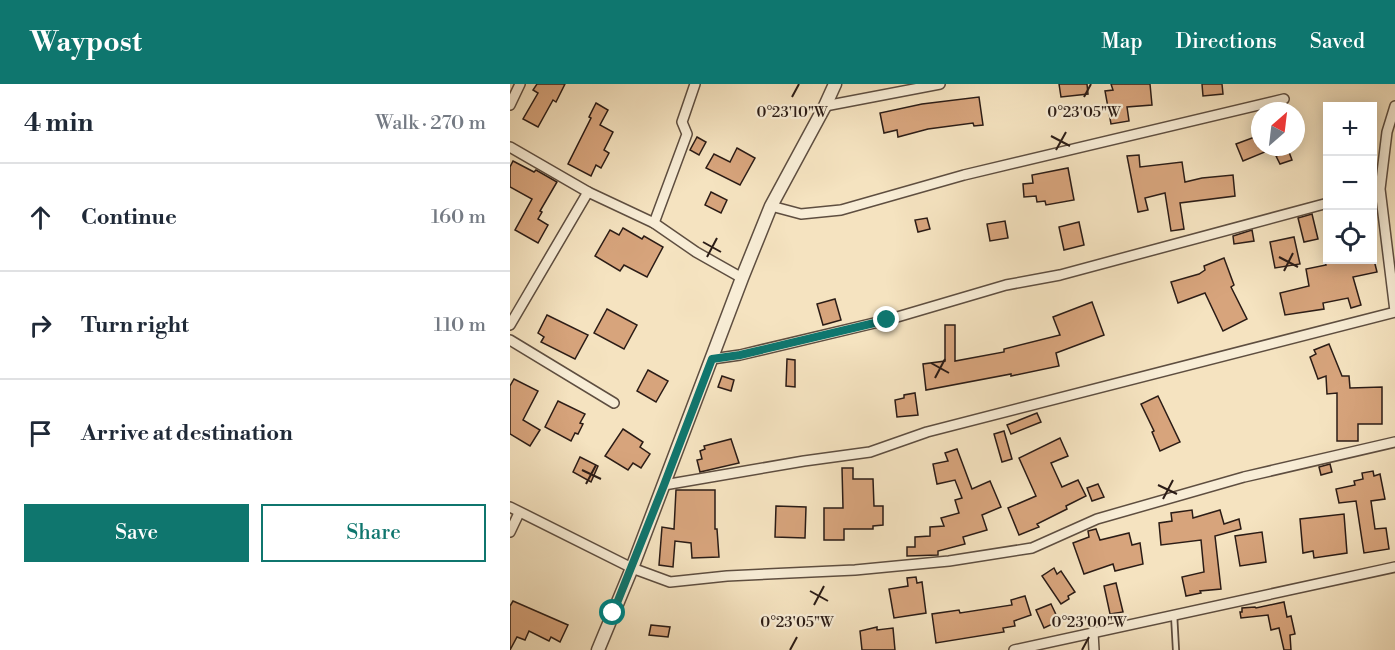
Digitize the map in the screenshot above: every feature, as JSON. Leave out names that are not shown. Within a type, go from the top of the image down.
[{"type":"street","points":[[510,105],[519,84]]},
{"type":"street","points":[[654,223],[687,134],[682,122],[695,84]]},
{"type":"street","points":[[598,650],[632,568],[741,278],[771,206],[835,84]]},
{"type":"street","points":[[825,106],[940,84]]},
{"type":"street","points":[[771,206],[801,214],[841,210],[964,175],[1284,99]]},
{"type":"street","points":[[1377,185],[1395,106]]},
{"type":"street","points":[[510,147],[588,192],[654,223],[696,252],[741,278]]},
{"type":"street","points":[[510,325],[588,192]]},
{"type":"street","points":[[664,485],[870,452],[927,432],[1395,312],[1377,196]]},
{"type":"street","points":[[712,359],[740,355],[887,320],[1006,285],[1060,275],[1323,204]]},
{"type":"street","points":[[510,340],[614,403]]},
{"type":"street","points":[[510,507],[632,568],[670,582],[727,576],[855,570],[949,561],[1032,548],[1097,519],[1244,477],[1395,442]]},
{"type":"street","points":[[510,532],[519,513]]},
{"type":"street","points":[[1014,650],[1395,567]]},
{"type":"street","points":[[1093,632],[1094,650]]},
{"type":"lane","points":[[1174,614],[1176,650]]},
{"type":"building","points":[[537,84],[565,84],[556,102],[553,100],[538,127],[523,119],[538,93],[533,90]]},
{"type":"building","points":[[1059,84],[1087,84],[1088,94],[1061,97]]},
{"type":"building","points":[[1111,84],[1150,84],[1152,105],[1127,107],[1129,121],[1111,124],[1105,91],[1113,90]]},
{"type":"building","points":[[1202,84],[1222,84],[1223,94],[1203,96]]},
{"type":"building","points":[[979,97],[983,125],[974,126],[973,123],[928,129],[898,137],[897,130],[884,133],[880,113],[922,104]]},
{"type":"building","points":[[596,103],[608,110],[600,125],[613,132],[604,150],[609,153],[601,168],[596,165],[591,176],[568,164]]},
{"type":"building","points":[[697,137],[706,142],[699,155],[690,150]]},
{"type":"building","points":[[1251,138],[1251,156],[1255,156],[1243,161],[1236,144]]},
{"type":"building","points":[[737,148],[755,158],[740,185],[706,168],[714,154],[730,162]]},
{"type":"building","points":[[1139,155],[1140,167],[1182,162],[1185,182],[1233,175],[1235,196],[1180,203],[1184,229],[1171,231],[1165,193],[1145,198],[1148,210],[1138,212],[1127,156]]},
{"type":"building","points":[[1276,156],[1290,156],[1292,160],[1280,164]]},
{"type":"building","points":[[513,161],[557,182],[540,211],[542,212],[538,219],[548,225],[538,243],[515,230],[532,199],[510,187],[510,167]]},
{"type":"building","points":[[1068,168],[1074,200],[1046,205],[1045,201],[1037,202],[1036,196],[1024,197],[1023,184],[1033,183],[1032,175]]},
{"type":"building","points":[[711,192],[727,200],[721,213],[705,205]]},
{"type":"building","points":[[1312,214],[1318,239],[1304,242],[1298,218]]},
{"type":"building","points":[[927,218],[930,229],[918,232],[915,220]]},
{"type":"building","points":[[1005,221],[1008,238],[990,241],[987,224]]},
{"type":"building","points":[[1079,222],[1084,245],[1064,250],[1059,227]]},
{"type":"building","points":[[623,228],[663,247],[647,277],[624,265],[620,271],[595,256],[610,230],[619,235]]},
{"type":"building","points":[[1252,230],[1254,241],[1234,244],[1233,236]]},
{"type":"building","points":[[1294,237],[1300,264],[1275,268],[1270,242]]},
{"type":"building","points":[[1224,258],[1234,285],[1231,287],[1247,319],[1223,331],[1205,293],[1178,303],[1171,282],[1199,274],[1205,270],[1204,266]]},
{"type":"building","points":[[1375,264],[1377,272],[1353,277],[1361,305],[1351,308],[1348,298],[1323,303],[1324,309],[1285,315],[1280,293],[1309,286],[1306,269],[1326,265]]},
{"type":"building","points":[[835,299],[841,320],[823,325],[817,304]]},
{"type":"building","points":[[1092,302],[1104,335],[1056,353],[1059,366],[926,390],[923,364],[945,361],[945,325],[955,325],[955,361],[1004,352],[1004,349],[1060,335],[1053,317]]},
{"type":"building","points":[[607,309],[637,325],[624,349],[594,333]]},
{"type":"building","points":[[547,315],[588,335],[575,359],[541,342],[544,337],[538,333]]},
{"type":"building","points":[[1329,344],[1342,376],[1349,376],[1350,388],[1382,387],[1382,424],[1358,424],[1358,441],[1337,441],[1337,393],[1327,394],[1326,376],[1318,379],[1310,357],[1316,354],[1314,350]]},
{"type":"building","points":[[787,359],[795,360],[795,387],[786,386]]},
{"type":"building","points":[[648,370],[668,381],[656,402],[637,391]]},
{"type":"building","points":[[722,376],[734,380],[731,391],[718,387]]},
{"type":"building","points":[[514,379],[538,391],[523,420],[540,430],[530,446],[510,434],[510,386]]},
{"type":"building","points":[[915,393],[918,415],[897,417],[895,400]]},
{"type":"building","points":[[1158,396],[1180,442],[1160,451],[1152,432],[1154,431],[1141,404]]},
{"type":"building","points":[[558,401],[585,414],[578,434],[575,433],[571,441],[545,427]]},
{"type":"building","points":[[1037,413],[1041,422],[1011,434],[1007,425]]},
{"type":"building","points":[[623,429],[643,442],[640,447],[650,454],[641,468],[633,463],[628,470],[605,456]]},
{"type":"building","points":[[1004,431],[1012,459],[1002,462],[994,434]]},
{"type":"building","points":[[1060,438],[1068,456],[1051,463],[1062,487],[1078,480],[1086,496],[1066,506],[1067,509],[1037,524],[1039,527],[1019,535],[1008,508],[1036,496],[1019,458]]},
{"type":"building","points":[[731,439],[739,463],[700,472],[697,460],[702,459],[700,451],[705,449],[704,446]]},
{"type":"building","points":[[957,449],[972,489],[990,481],[1001,507],[982,515],[987,530],[963,537],[965,544],[938,551],[938,555],[907,556],[907,547],[915,547],[915,537],[930,536],[930,527],[944,526],[941,518],[959,513],[955,500],[962,498],[955,480],[937,484],[933,464],[948,461],[945,453]]},
{"type":"building","points":[[580,457],[598,466],[591,482],[573,472]]},
{"type":"building","points":[[1330,464],[1332,472],[1321,475],[1319,467]]},
{"type":"building","points":[[842,468],[853,468],[853,479],[873,479],[874,506],[883,506],[883,525],[873,526],[873,529],[844,529],[844,540],[824,540],[824,508],[843,508]]},
{"type":"building","points":[[1373,471],[1374,476],[1380,474],[1385,499],[1371,501],[1375,529],[1386,528],[1389,549],[1364,553],[1356,501],[1339,503],[1336,489],[1355,485],[1354,481],[1363,479],[1362,473]]},
{"type":"building","points":[[1098,484],[1104,497],[1092,501],[1087,488]]},
{"type":"building","points":[[676,490],[715,490],[715,529],[717,529],[719,557],[692,558],[691,543],[675,541],[673,567],[659,565],[662,527],[674,529]]},
{"type":"building","points":[[776,506],[806,507],[805,538],[775,537]]},
{"type":"building","points":[[1192,510],[1193,518],[1220,510],[1224,524],[1239,519],[1241,529],[1215,536],[1221,589],[1200,591],[1201,593],[1186,596],[1182,577],[1204,572],[1201,540],[1161,545],[1159,523],[1172,521],[1171,513]]},
{"type":"building","points":[[1344,514],[1347,553],[1314,558],[1313,551],[1303,553],[1300,519]]},
{"type":"building","points":[[1096,529],[1100,540],[1129,533],[1132,545],[1140,543],[1143,564],[1115,571],[1113,564],[1084,574],[1073,543],[1089,537],[1088,531]]},
{"type":"building","points":[[1262,532],[1266,562],[1240,566],[1235,536]]},
{"type":"building","points":[[1054,568],[1057,574],[1061,571],[1075,592],[1061,604],[1042,576]]},
{"type":"building","points":[[916,577],[917,583],[922,582],[926,613],[894,618],[889,589],[908,586],[907,578]]},
{"type":"building","points":[[1116,583],[1123,612],[1110,614],[1104,586]]},
{"type":"building","points":[[1025,596],[1031,615],[1014,621],[1015,626],[1003,628],[1004,632],[936,643],[932,614],[959,610],[960,613],[1012,605],[1011,600]]},
{"type":"building","points":[[513,601],[568,625],[560,642],[551,637],[549,641],[529,631],[525,640],[517,637],[510,650],[510,606]]},
{"type":"building","points":[[1284,602],[1287,617],[1291,616],[1295,634],[1290,635],[1291,650],[1284,650],[1279,628],[1271,630],[1268,615],[1241,618],[1240,612],[1242,608],[1256,608]]},
{"type":"building","points":[[1051,604],[1059,621],[1044,628],[1036,610]]},
{"type":"building","points":[[651,625],[670,627],[668,637],[649,635]]},
{"type":"building","points":[[877,627],[877,630],[893,628],[895,650],[862,650],[860,631]]},
{"type":"route","points":[[613,613],[712,359],[740,355],[887,320]]}]
